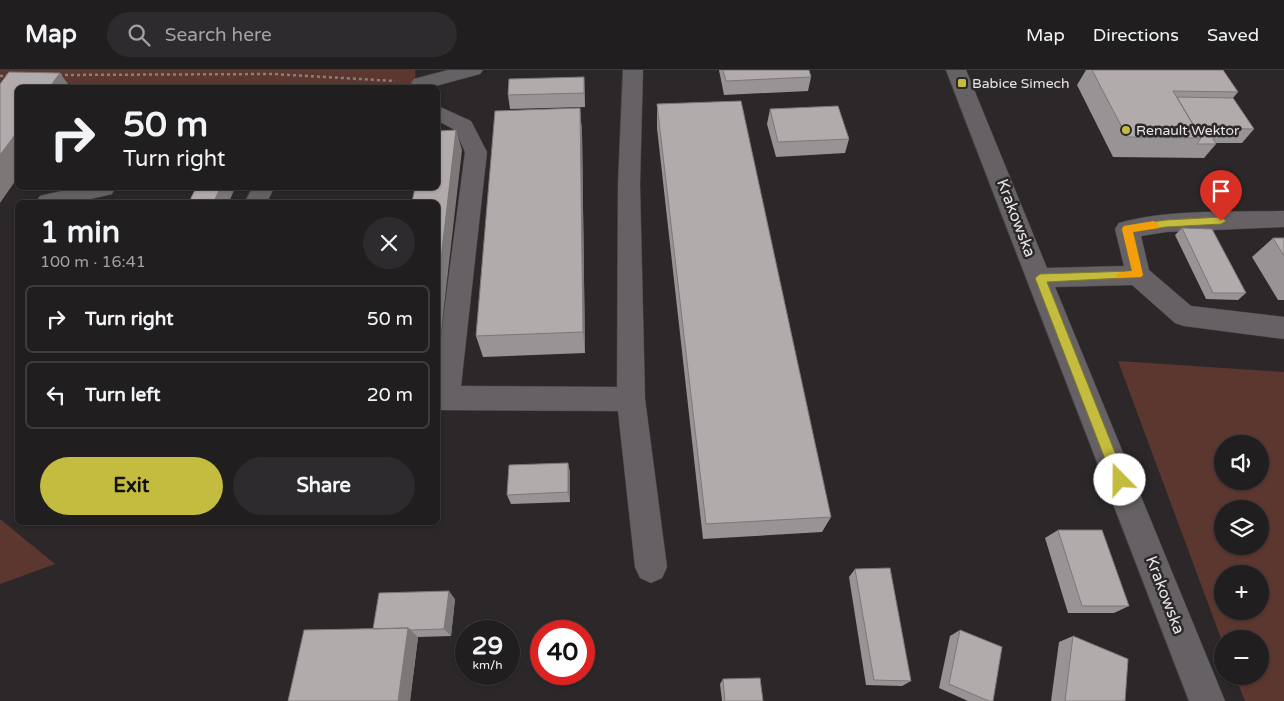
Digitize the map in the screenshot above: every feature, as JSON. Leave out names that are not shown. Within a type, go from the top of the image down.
[{"type":"street","points":[[421,82],[473,70]]},
{"type":"street","points":[[633,70],[629,184],[631,400],[651,568]]},
{"type":"street","name":"Krakowska","points":[[956,70],[1207,701]]},
{"type":"street","points":[[440,114],[463,126],[476,152],[442,398],[631,400]]},
{"type":"street","points":[[56,200],[96,190]]},
{"type":"street","points":[[1284,219],[1166,223],[1127,229],[1138,275],[1184,316],[1284,328]]},
{"type":"street","points":[[1040,278],[1138,275]]},
{"type":"path","points":[[273,74],[275,70]]},
{"type":"path","points":[[51,75],[273,74],[421,82]]},
{"type":"path","points":[[0,76],[16,75]]},
{"type":"shaded area","points":[[0,70],[415,70],[416,85],[15,85],[15,94],[0,121]]},
{"type":"shaded area","points":[[1118,361],[1284,372],[1284,701],[1245,701],[1239,685],[1269,685],[1269,630],[1218,630],[1214,620],[1269,620],[1269,565],[1214,565],[1214,619]]},
{"type":"shaded area","points":[[0,519],[55,564],[0,584]]},
{"type":"building","points":[[723,70],[809,70],[811,77],[726,81]]},
{"type":"building","points":[[1092,70],[1223,70],[1238,92],[1173,91],[1201,138],[1127,137]]},
{"type":"building","points":[[9,72],[60,73],[51,85],[15,85],[15,135],[0,155],[0,84]]},
{"type":"building","points":[[584,77],[584,93],[508,95],[509,79]]},
{"type":"building","points":[[1177,97],[1233,98],[1254,129],[1207,128],[1216,144],[1197,144],[1201,138]]},
{"type":"building","points":[[741,101],[831,517],[706,524],[657,104]]},
{"type":"building","points":[[838,106],[849,139],[778,142],[770,109]]},
{"type":"building","points":[[580,108],[583,332],[476,336],[495,111]]},
{"type":"building","points":[[456,130],[440,268],[440,200],[412,200],[415,190],[440,190],[440,131]]},
{"type":"building","points":[[195,190],[219,190],[215,200],[190,200]]},
{"type":"building","points":[[1182,228],[1212,229],[1246,293],[1213,293]]},
{"type":"building","points":[[1273,238],[1284,238],[1284,256]]},
{"type":"building","points":[[568,463],[568,492],[507,495],[509,465]]},
{"type":"building","points":[[1058,530],[1102,530],[1129,606],[1082,606]]},
{"type":"building","points":[[890,568],[911,681],[874,680],[855,569]]},
{"type":"building","points":[[449,591],[444,629],[373,629],[379,593]]},
{"type":"building","points":[[408,628],[398,701],[288,701],[304,630]]},
{"type":"building","points":[[960,630],[1002,647],[993,701],[949,684]]},
{"type":"building","points":[[1073,636],[1128,659],[1125,701],[1065,701]]},
{"type":"building","points":[[760,678],[763,701],[725,701],[723,679]]},
{"type":"slow traffic","points":[[1121,276],[1138,275],[1127,229],[1154,225]]},
{"type":"place","name":"Babice Simech","points":[[962,83]]},
{"type":"place","name":"Renault Wektor","points":[[1126,130]]},
{"type":"route","points":[[1120,480],[1040,278],[1138,275],[1127,229],[1166,223],[1221,221]]}]
